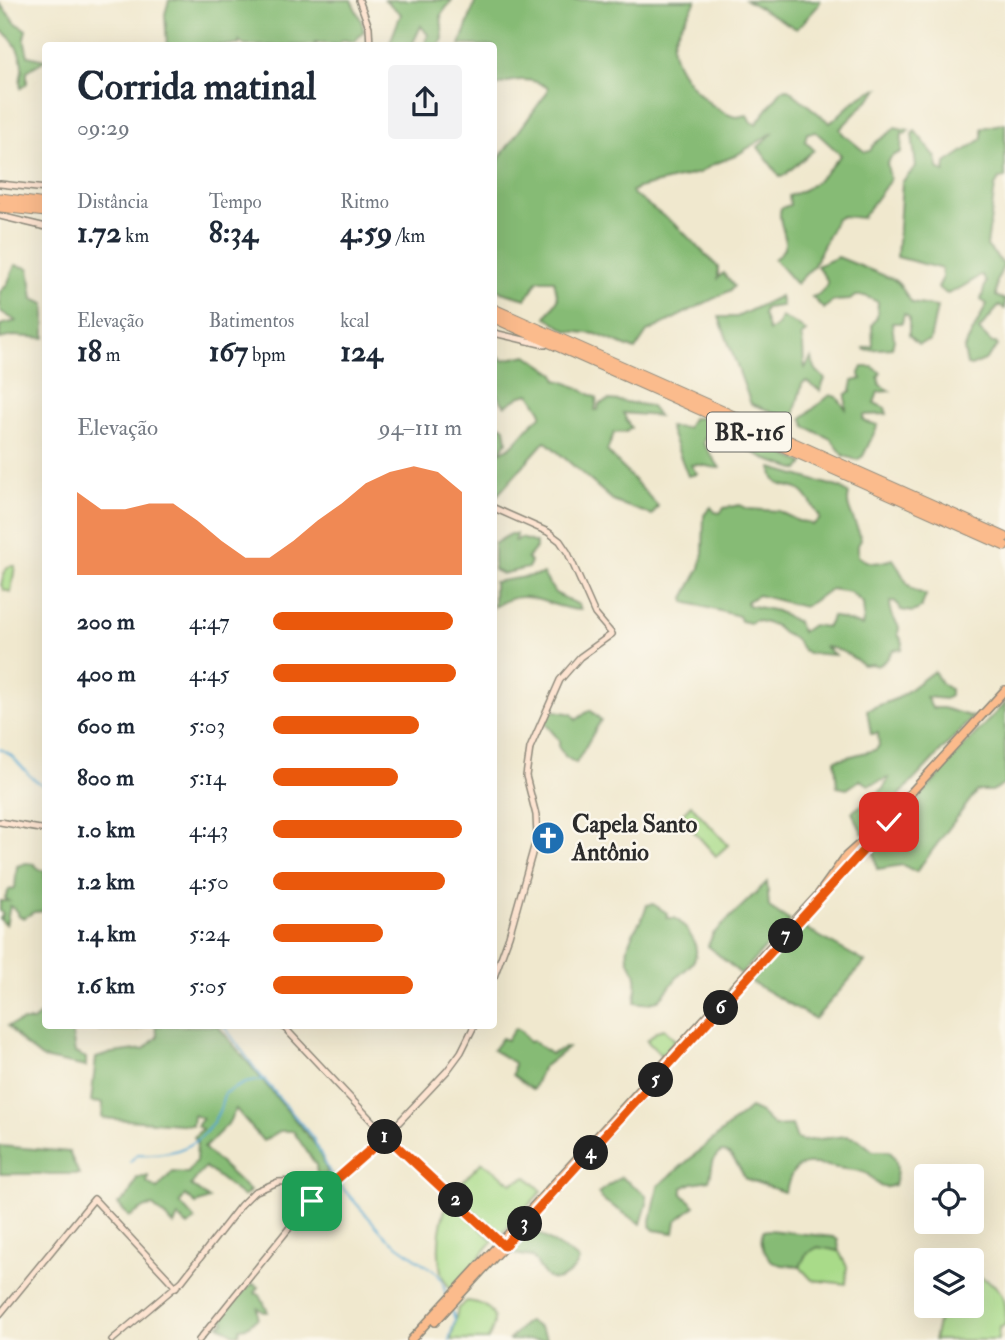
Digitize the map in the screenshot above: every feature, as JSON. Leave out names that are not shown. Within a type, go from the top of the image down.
[{"type":"highway","points":[[0,205],[20,201],[42,204]]},
{"type":"highway","points":[[0,205],[42,212]]},
{"type":"highway","name":"BR-116","points":[[497,310],[1005,537]]},
{"type":"highway","name":"BR-116","points":[[497,319],[1005,546]]},
{"type":"main road","points":[[411,1340],[503,1245],[1005,690]]},
{"type":"main road","points":[[860,849],[1005,696]]},
{"type":"main road","points":[[417,1340],[446,1306]]},
{"type":"street","points":[[359,0],[369,27],[370,42]]},
{"type":"street","points":[[0,184],[42,189]]},
{"type":"street","points":[[0,205],[42,225]]},
{"type":"street","points":[[497,334],[565,350]]},
{"type":"street","points":[[497,509],[548,532],[560,541],[595,614],[612,634],[580,657],[560,680],[530,748],[526,776],[537,820],[537,841],[497,969]]},
{"type":"street","points":[[0,822],[42,829]]},
{"type":"street","points":[[287,1029],[386,1136],[503,1245]]},
{"type":"street","points":[[199,1340],[307,1206],[386,1136],[452,1065],[472,1029]]},
{"type":"street","points":[[112,1340],[176,1287],[254,1192],[278,1182],[336,1178]]},
{"type":"street","points":[[320,1181],[326,1187]]},
{"type":"street","points":[[0,1314],[94,1199],[176,1287]]},
{"type":"green space","points":[[169,0],[351,0],[364,31],[354,42],[167,42],[165,14]]},
{"type":"green space","points":[[385,0],[452,0],[441,15],[441,42],[426,42],[428,35],[421,26],[413,42],[390,42],[401,14]]},
{"type":"green space","points":[[476,0],[696,0],[675,37],[674,53],[685,77],[716,108],[737,117],[747,115],[751,122],[756,124],[782,90],[788,89],[830,123],[859,98],[879,89],[840,129],[843,134],[865,152],[870,151],[875,143],[895,127],[909,130],[905,134],[902,132],[901,152],[892,156],[887,163],[890,180],[862,218],[843,216],[836,219],[813,267],[796,284],[774,259],[781,253],[785,240],[781,208],[790,205],[789,196],[813,184],[841,155],[816,132],[807,133],[805,141],[814,150],[780,177],[758,147],[774,132],[735,156],[699,173],[632,191],[677,226],[718,267],[718,278],[723,273],[734,286],[731,290],[647,332],[635,350],[596,334],[568,331],[546,317],[558,299],[554,280],[538,280],[526,299],[501,292],[497,288],[497,168],[500,157],[548,88],[528,80],[497,86],[497,42],[461,42]]},
{"type":"green space","points":[[746,0],[820,0],[818,6],[797,29]]},
{"type":"green space","points":[[0,4],[15,22],[26,30],[24,38],[28,56],[42,59],[27,71],[27,83],[21,88],[21,58],[13,42],[0,30]]},
{"type":"green space","points":[[1005,123],[1005,178],[999,179],[995,186],[987,246],[1004,265],[997,280],[996,296],[1005,300],[1005,309],[999,306],[979,330],[998,346],[985,360],[971,366],[967,365],[964,349],[987,304],[981,300],[986,282],[982,275],[947,294],[938,288],[942,269],[897,257],[902,182],[916,167],[912,134],[915,131],[935,156],[939,170],[945,172],[946,163],[982,139],[982,128]]},
{"type":"green space","points":[[838,257],[893,279],[912,303],[937,307],[930,341],[918,344],[909,335],[909,317],[904,314],[902,323],[892,323],[892,348],[865,350],[864,348],[873,346],[872,325],[877,317],[878,302],[865,296],[855,296],[850,300],[833,301],[824,309],[812,297],[827,286],[827,280],[817,266]]},
{"type":"green space","points":[[15,265],[29,268],[33,299],[42,303],[42,338],[13,336],[0,339],[0,325],[16,321],[0,311],[0,292],[7,285]]},
{"type":"green space","points":[[780,296],[782,306],[765,308],[763,314],[769,331],[778,325],[781,317],[798,325],[806,332],[801,336],[805,368],[811,358],[816,370],[825,379],[820,391],[806,381],[802,384],[793,419],[751,404],[719,317],[737,317]]},
{"type":"green space","points":[[497,355],[503,360],[527,355],[555,374],[557,380],[597,398],[595,410],[598,410],[599,404],[609,400],[650,406],[658,416],[623,413],[631,428],[626,432],[614,433],[607,451],[658,506],[652,515],[615,502],[545,441],[497,496],[497,454],[509,448],[541,416],[541,411],[530,394],[505,406],[497,394]]},
{"type":"green space","points":[[862,367],[873,367],[881,373],[878,377],[880,385],[890,391],[878,392],[874,403],[885,408],[887,414],[864,415],[866,422],[878,425],[863,456],[857,460],[844,456],[831,439],[806,427],[802,418],[830,395],[837,397],[846,409],[846,395],[851,391],[853,381],[862,379],[859,373]]},
{"type":"green space","points":[[692,418],[703,418],[804,463],[799,470],[773,462],[708,431],[703,443],[720,468],[691,465],[697,474],[688,476],[669,427],[687,428]]},
{"type":"green space","points":[[501,425],[505,428],[507,441],[497,452],[497,428]]},
{"type":"green space","points":[[772,468],[841,488],[849,494],[848,505],[861,540],[858,556],[870,562],[893,559],[911,588],[926,595],[921,608],[913,612],[901,610],[895,601],[890,602],[891,614],[899,627],[902,649],[893,650],[878,666],[863,665],[845,653],[825,647],[835,655],[808,653],[795,639],[774,625],[755,620],[750,623],[741,621],[739,616],[685,602],[684,598],[700,568],[704,515],[711,507],[720,513],[724,508],[740,505],[748,509],[779,511],[812,525],[820,519],[804,493],[778,483]],"holes":[[[831,589],[850,592],[863,603],[862,626],[832,616],[826,627],[812,625],[802,632],[797,622],[777,611],[747,605],[747,601],[758,595],[804,607]]]},
{"type":"green space","points":[[510,534],[516,534],[515,541],[521,538],[536,543],[536,548],[527,559],[531,562],[528,568],[502,574],[497,572],[497,542]]},
{"type":"green space","points":[[15,566],[11,592],[4,590],[1,585],[5,570]]},
{"type":"green space","points":[[543,574],[555,593],[579,605],[581,610],[527,597],[506,600],[497,605],[497,582]]},
{"type":"green space","points":[[934,671],[941,683],[950,689],[950,696],[945,699],[926,697],[932,708],[943,708],[973,717],[863,834],[852,812],[883,789],[889,778],[869,785],[860,780],[847,789],[837,787],[835,760],[875,750],[879,746],[878,733],[871,734],[867,710],[898,698]]},
{"type":"green space","points":[[1005,703],[1005,784],[992,791],[977,791],[916,872],[903,865],[877,869],[874,851],[964,746]]},
{"type":"green space","points":[[551,710],[572,714],[576,720],[590,710],[601,720],[576,763],[566,757],[559,748],[559,740],[544,722]]},
{"type":"green space","points":[[691,805],[728,845],[716,856],[680,816]]},
{"type":"green space","points":[[34,864],[42,870],[42,911],[34,912],[24,918],[18,916],[18,912],[10,906],[6,925],[0,919],[3,914],[0,911],[0,901],[9,901],[5,898],[9,890],[15,888],[17,866]]},
{"type":"green space","points":[[767,882],[769,907],[790,921],[741,974],[708,946],[713,934]]},
{"type":"green space","points":[[653,904],[667,913],[667,918],[675,918],[683,926],[694,943],[696,955],[663,996],[655,1002],[635,1002],[636,976],[628,951],[647,905]]},
{"type":"green space","points":[[801,926],[865,962],[815,1019],[750,981]]},
{"type":"green space","points":[[42,1014],[42,1029],[71,1029],[75,1053],[86,1058],[86,1067],[42,1058],[8,1026],[33,1021]]},
{"type":"green space","points":[[515,1028],[522,1032],[529,1042],[533,1041],[551,1054],[568,1048],[542,1068],[533,1090],[513,1075],[514,1063],[493,1050],[502,1038],[507,1040]]},
{"type":"green space","points":[[98,1029],[139,1029],[136,1030]]},
{"type":"green space","points":[[156,1029],[220,1029],[318,1148],[328,1174],[317,1175],[316,1165],[293,1131],[280,1131],[263,1141],[236,1109],[228,1124],[204,1148],[250,1191],[244,1197],[205,1167],[191,1185],[209,1199],[196,1204],[185,1195],[180,1203],[195,1220],[188,1226],[178,1217],[174,1225],[153,1206],[129,1217],[118,1204],[128,1196],[137,1178],[148,1176],[147,1182],[157,1189],[172,1172],[188,1173],[196,1161],[197,1141],[194,1137],[202,1129],[197,1126],[203,1118],[193,1115],[192,1125],[102,1118],[103,1103],[91,1102],[96,1058],[144,1049],[158,1036]]},
{"type":"green space","points":[[664,1029],[675,1040],[661,1055],[647,1041],[657,1031]]},
{"type":"green space","points":[[750,1108],[761,1113],[774,1126],[792,1125],[797,1139],[802,1141],[846,1136],[858,1139],[873,1151],[889,1151],[895,1158],[897,1167],[894,1185],[878,1185],[867,1174],[859,1171],[810,1164],[798,1167],[793,1172],[784,1192],[746,1179],[734,1159],[725,1152],[715,1158],[709,1180],[682,1188],[682,1194],[695,1206],[676,1221],[674,1233],[654,1230],[650,1226],[658,1186]]},
{"type":"green space","points":[[0,1146],[69,1152],[79,1174],[0,1174]]},
{"type":"green space","points":[[482,1162],[512,1183],[527,1177],[542,1191],[500,1235],[452,1192]]},
{"type":"green space","points":[[621,1177],[646,1195],[647,1204],[641,1224],[603,1200],[598,1193]]},
{"type":"green space","points":[[449,1198],[493,1241],[451,1292],[442,1274],[439,1253],[441,1225]]},
{"type":"green space","points":[[533,1230],[577,1258],[579,1261],[570,1273],[560,1279],[551,1279],[532,1257],[515,1254],[512,1248],[527,1231]]},
{"type":"green space","points":[[763,1231],[833,1237],[838,1240],[839,1251],[818,1247],[806,1254],[800,1267],[782,1265],[772,1261],[763,1247]]},
{"type":"green space","points":[[823,1247],[839,1251],[847,1267],[846,1284],[812,1280],[800,1267],[808,1252]]},
{"type":"green space","points":[[984,1279],[999,1290],[1004,1301],[1005,1325],[999,1328],[998,1340],[934,1340],[939,1318],[984,1318]]},
{"type":"green space","points":[[253,1284],[259,1287],[255,1293],[260,1295],[268,1312],[258,1308],[258,1318],[240,1328],[239,1334],[234,1334],[219,1325],[224,1323],[223,1315],[230,1306]]},
{"type":"green space","points":[[467,1301],[481,1304],[492,1313],[494,1324],[488,1340],[451,1340],[458,1308]]},
{"type":"green space","points":[[530,1322],[540,1328],[548,1340],[509,1340],[525,1323]]},
{"type":"waterway","points":[[0,749],[12,756],[42,785]]},
{"type":"waterway","points":[[226,1029],[313,1138],[331,1175]]},
{"type":"waterway","points":[[130,1162],[137,1154],[176,1151],[197,1140],[213,1122],[225,1093],[245,1083],[265,1079]]},
{"type":"waterway","points":[[338,1183],[387,1238],[437,1273],[446,1295]]},
{"type":"waterway","points":[[449,1340],[455,1320],[452,1311]]},
{"type":"place","name":"Capela Santo Antônio","points":[[548,838]]},
{"type":"route","points":[[312,1201],[386,1136],[504,1246],[889,822]]}]
